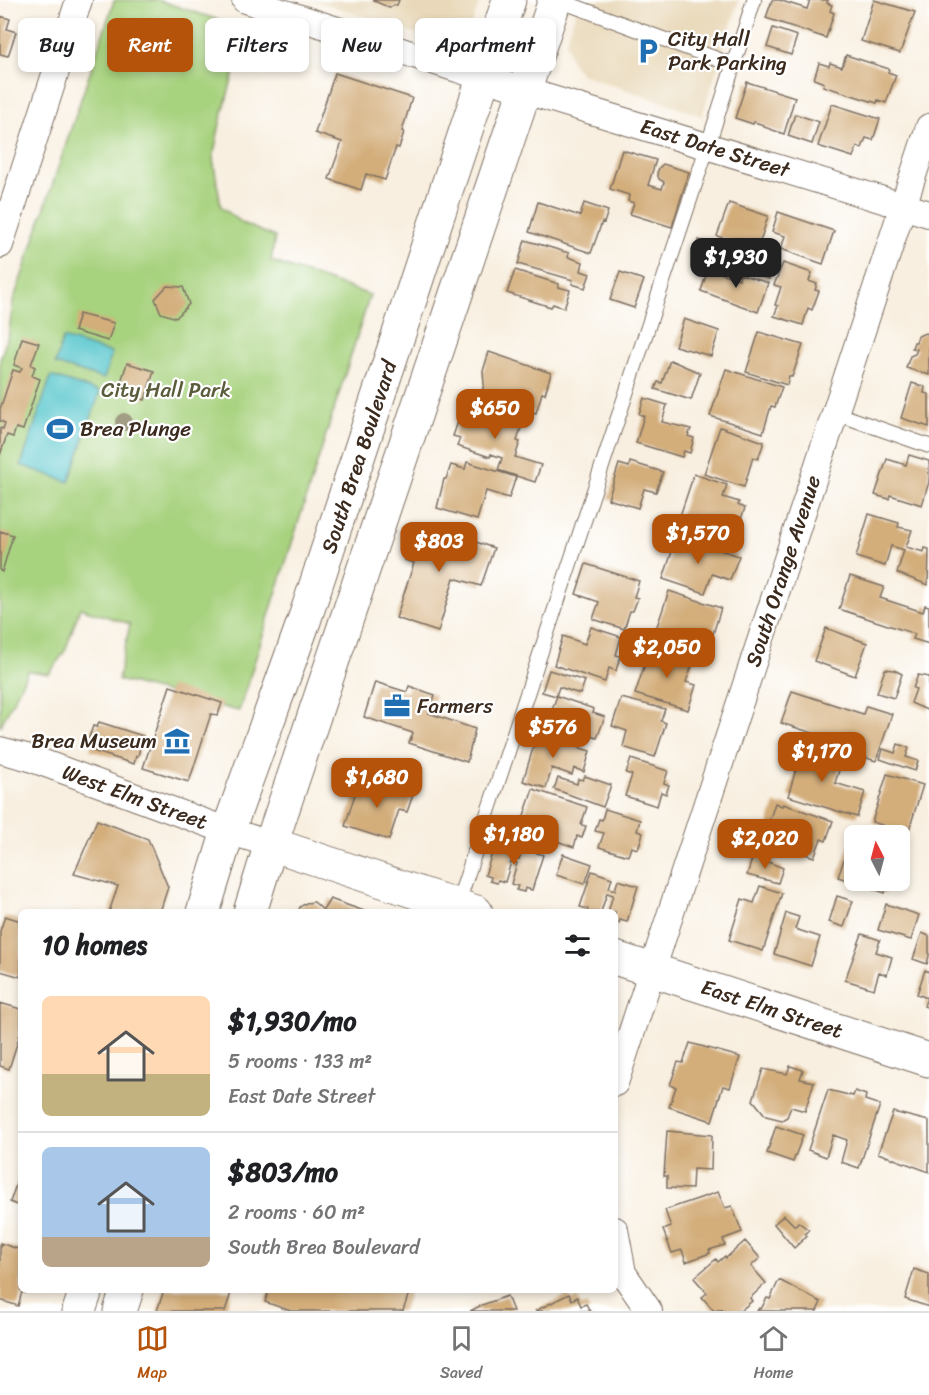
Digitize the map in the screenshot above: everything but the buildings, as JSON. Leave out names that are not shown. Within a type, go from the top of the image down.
[{"type":"main road","name":"South Brea Boulevard","points":[[251,909],[503,84],[509,0]]},
{"type":"main road","name":"South Brea Boulevard","points":[[204,909],[228,831],[304,621],[503,84],[557,0]]},
{"type":"main road","points":[[271,844],[467,909]]},
{"type":"main road","name":"East Elm Street","points":[[618,959],[929,1060]]},
{"type":"main road","points":[[79,1311],[85,1293]]},
{"type":"main road","points":[[120,1311],[126,1293]]},
{"type":"street","points":[[0,245],[80,0]]},
{"type":"street","name":"East Date Street","points":[[245,0],[297,8],[503,84],[929,214]]},
{"type":"street","name":"South Orange Avenue","points":[[618,1074],[929,127]]},
{"type":"street","name":"West Elm Street","points":[[0,750],[30,758],[228,831],[271,844]]},
{"type":"street","points":[[618,1246],[623,1273],[649,1311]]},
{"type":"lane","points":[[557,0],[733,65]]},
{"type":"lane","points":[[467,909],[754,0]]},
{"type":"lane","points":[[835,413],[929,446]]},
{"type":"shaded area","points":[[313,0],[480,0],[474,18],[415,18],[415,33],[403,29],[403,18],[368,18]]},
{"type":"shaded area","name":"City Hall Park Parking","points":[[580,0],[739,0],[702,116],[581,74],[571,61],[566,41]]},
{"type":"green space","name":"City Hall Park","points":[[158,0],[213,18],[205,18],[205,72],[234,72],[213,158],[221,207],[244,224],[275,237],[271,261],[370,295],[239,711],[118,680],[130,624],[80,608],[65,651],[49,674],[28,671],[0,727],[0,360],[9,332],[13,302],[90,72],[95,72],[95,58],[107,22],[107,72],[193,72],[193,18],[108,18],[114,1]]},
{"type":"water","points":[[63,338],[112,353],[104,379],[55,364]]},
{"type":"water","name":"Brea Plunge","points":[[51,376],[100,392],[69,482],[21,465]]},
{"type":"place","name":"City Hall Park Parking","points":[[648,51]]},
{"type":"place","name":"Brea Plunge","points":[[60,429]]},
{"type":"place","name":"Farmers","points":[[397,706]]},
{"type":"place","name":"Brea Museum","points":[[177,741]]}]
